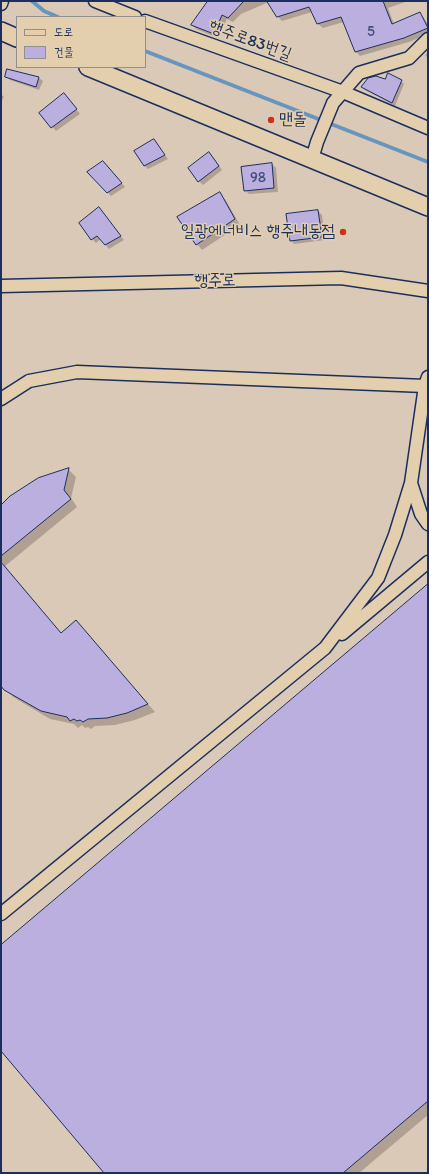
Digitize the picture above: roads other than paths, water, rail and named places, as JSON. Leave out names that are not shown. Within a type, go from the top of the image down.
[{"type":"main road","points":[[1,31],[16,38]]},
{"type":"main road","points":[[90,68],[428,206]]},
{"type":"street","points":[[95,1],[132,16]]},
{"type":"street","name":"행주로83번길","points":[[146,21],[342,92],[428,128]]},
{"type":"street","points":[[312,159],[317,142],[334,103],[359,73],[409,58],[428,39]]},
{"type":"street","name":"행주로","points":[[1,286],[341,278],[428,291]]},
{"type":"street","points":[[1,399],[29,381],[76,372],[427,383],[411,483],[395,535],[378,578],[325,648]]},
{"type":"street","points":[[411,483],[421,514],[428,524]]},
{"type":"street","points":[[1,914],[428,562]]},
{"type":"waterway","points":[[32,1],[44,11],[56,16]]},
{"type":"waterway","points":[[146,51],[428,162]]},
{"type":"place","name":"맨돌","points":[[271,120]]},
{"type":"place","name":"일광에너비스 행주내동점","points":[[343,232]]}]
